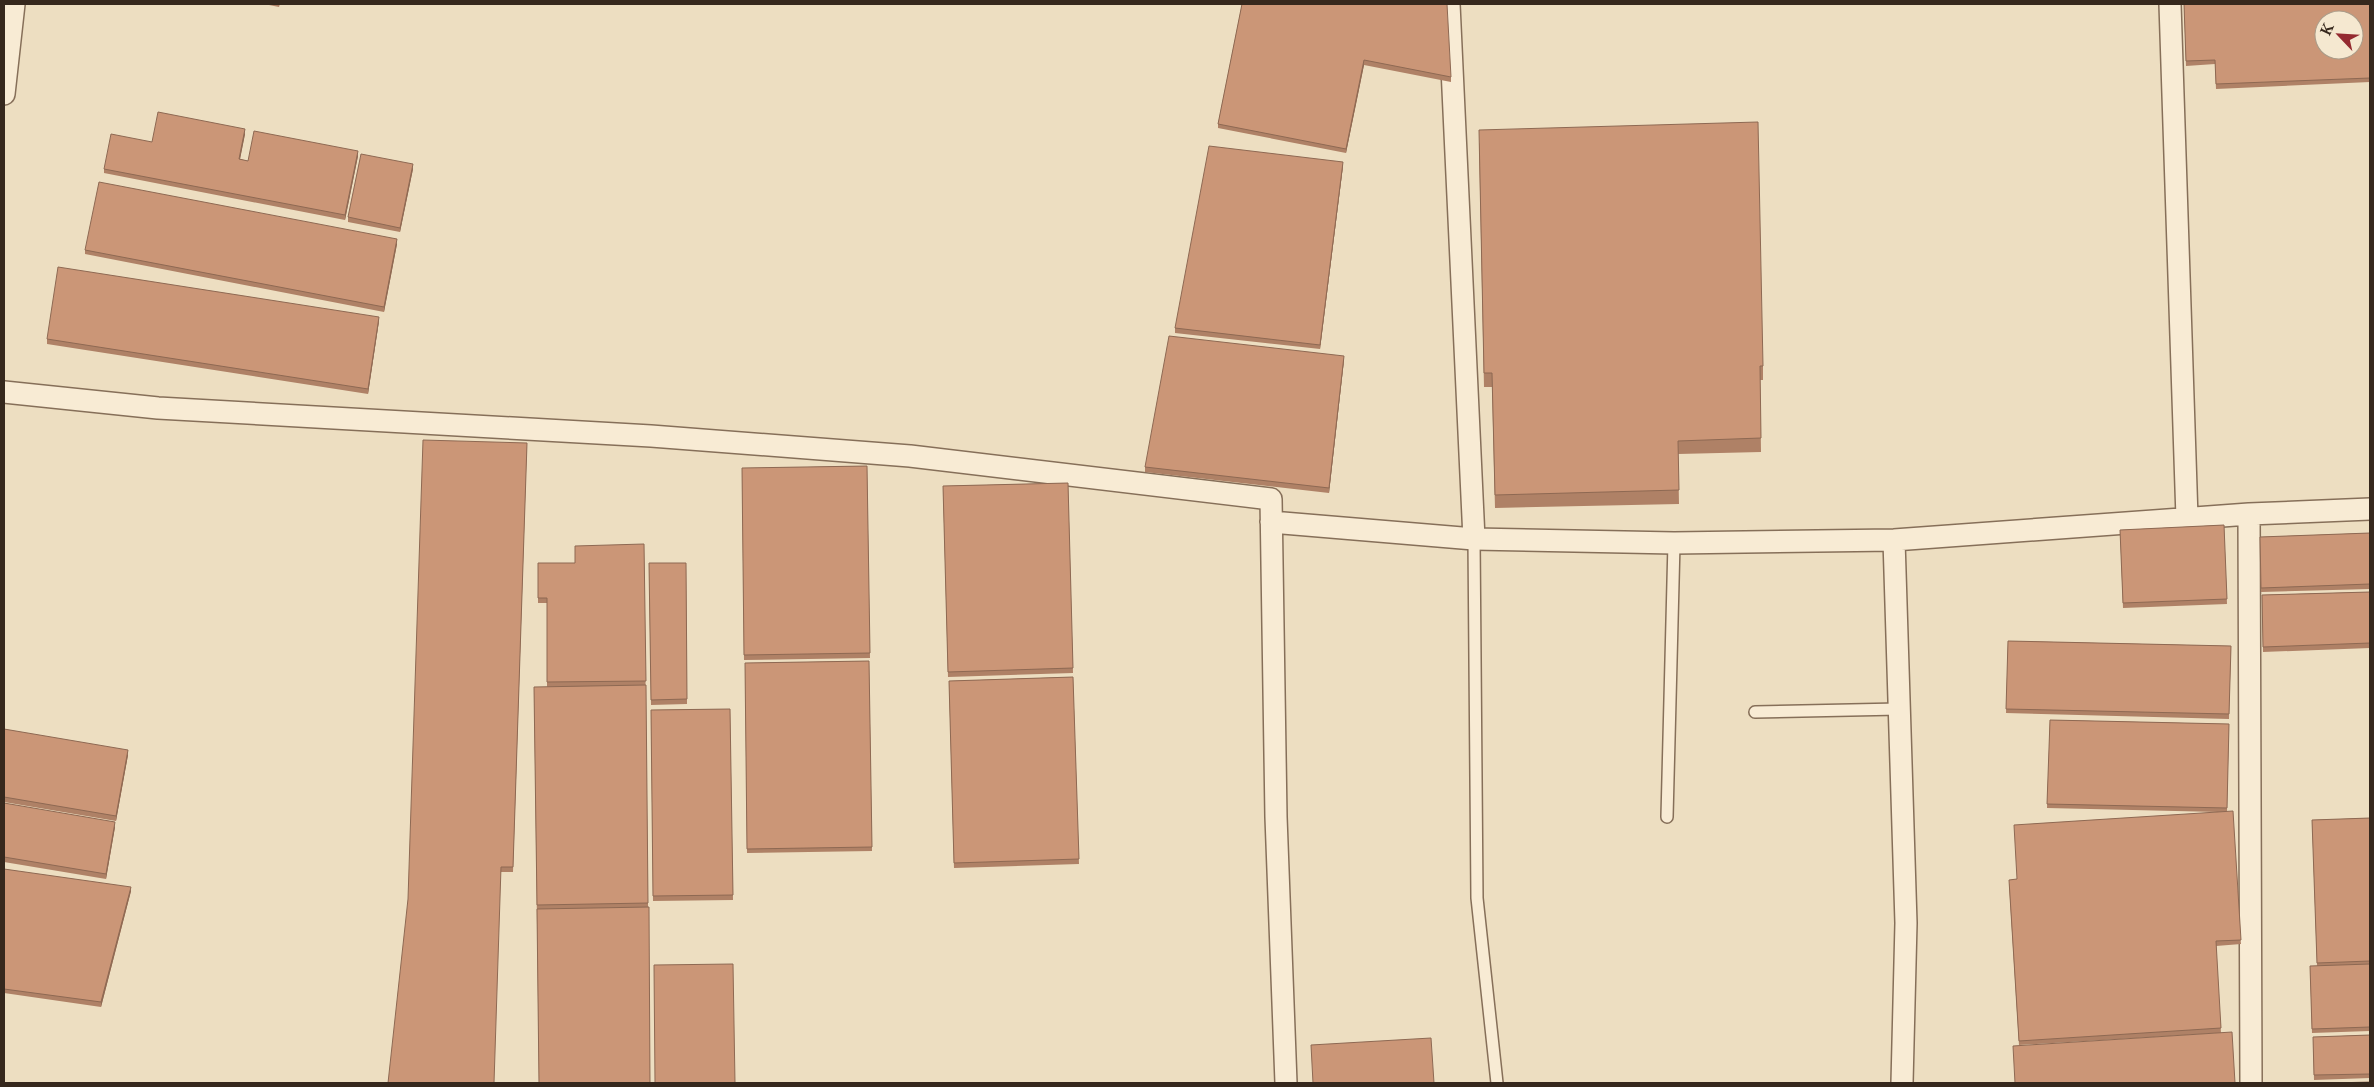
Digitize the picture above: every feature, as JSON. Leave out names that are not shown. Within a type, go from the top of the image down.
[{"type":"street","points":[[4,94],[14,4]]},
{"type":"street","points":[[1449,4],[1474,539]]},
{"type":"street","points":[[2170,4],[2188,518]]},
{"type":"street","points":[[4,392],[158,408],[651,436],[910,456],[1271,499],[1276,817],[1286,1083]]},
{"type":"street","points":[[1271,522],[1474,539],[1674,544],[1894,540],[2188,518],[2370,509]]},
{"type":"street","points":[[2250,514],[2251,1083]]},
{"type":"street","points":[[1894,540],[1906,923],[1902,1083]]},
{"type":"lane","points":[[1474,539],[1478,898],[1497,1083]]},
{"type":"lane","points":[[1667,817],[1674,544]]},
{"type":"lane","points":[[1755,712],[1899,709]]},
{"type":"building","points":[[1242,4],[1447,4],[1451,77],[1364,60],[1346,149],[1218,124]]},
{"type":"building","points":[[2184,4],[2370,4],[2370,78],[2216,84],[2215,60],[2186,61]]},
{"type":"building","points":[[158,112],[245,129],[239,159],[248,161],[254,131],[358,151],[345,215],[104,169],[111,134],[152,142]]},
{"type":"building","points":[[1758,122],[1763,366],[1760,366],[1761,438],[1678,441],[1679,490],[1495,495],[1492,373],[1484,373],[1479,130]]},
{"type":"building","points":[[1209,146],[1343,162],[1320,345],[1175,328]]},
{"type":"building","points":[[361,154],[413,164],[400,228],[348,217]]},
{"type":"building","points":[[99,182],[397,239],[384,307],[85,250]]},
{"type":"building","points":[[58,267],[379,317],[368,389],[47,339]]},
{"type":"building","points":[[1169,336],[1344,356],[1329,488],[1145,467]]},
{"type":"building","points":[[423,440],[527,443],[513,867],[501,867],[494,1083],[388,1083],[408,899]]},
{"type":"building","points":[[867,466],[870,653],[744,655],[742,468]]},
{"type":"building","points":[[1068,483],[1073,668],[948,672],[943,486]]},
{"type":"building","points":[[2224,525],[2227,599],[2123,603],[2120,530]]},
{"type":"building","points":[[2370,533],[2370,584],[2261,588],[2260,537]]},
{"type":"building","points":[[644,544],[646,681],[547,682],[547,598],[538,598],[538,563],[575,563],[575,546]]},
{"type":"building","points":[[649,563],[686,563],[687,699],[651,700]]},
{"type":"building","points":[[2370,592],[2370,643],[2263,647],[2262,595]]},
{"type":"building","points":[[2008,641],[2231,646],[2229,714],[2006,709]]},
{"type":"building","points":[[869,661],[872,847],[747,849],[745,663]]},
{"type":"building","points":[[1073,677],[1079,859],[954,863],[949,681]]},
{"type":"building","points":[[646,685],[648,903],[537,905],[534,687]]},
{"type":"building","points":[[730,709],[733,895],[653,896],[651,710]]},
{"type":"building","points":[[2050,720],[2229,724],[2227,808],[2047,804]]},
{"type":"building","points":[[4,729],[128,750],[116,816],[4,797]]},
{"type":"building","points":[[4,803],[115,822],[106,874],[4,857]]},
{"type":"building","points":[[2233,811],[2241,940],[2216,941],[2221,1028],[2019,1041],[2009,880],[2017,879],[2014,825]]},
{"type":"building","points":[[2370,818],[2370,961],[2317,963],[2312,820]]},
{"type":"building","points":[[4,869],[131,887],[101,1002],[4,989]]},
{"type":"building","points":[[649,907],[650,1083],[539,1083],[537,909]]},
{"type":"building","points":[[733,964],[735,1083],[655,1083],[654,965]]},
{"type":"building","points":[[2370,964],[2370,1027],[2312,1029],[2310,966]]},
{"type":"building","points":[[2232,1032],[2235,1083],[2015,1083],[2013,1046]]},
{"type":"building","points":[[2370,1035],[2370,1074],[2314,1075],[2313,1037]]},
{"type":"building","points":[[1431,1038],[1434,1083],[1313,1083],[1311,1045]]},
{"type":"building","points":[[2370,1082],[2370,1083],[2333,1083]]}]
